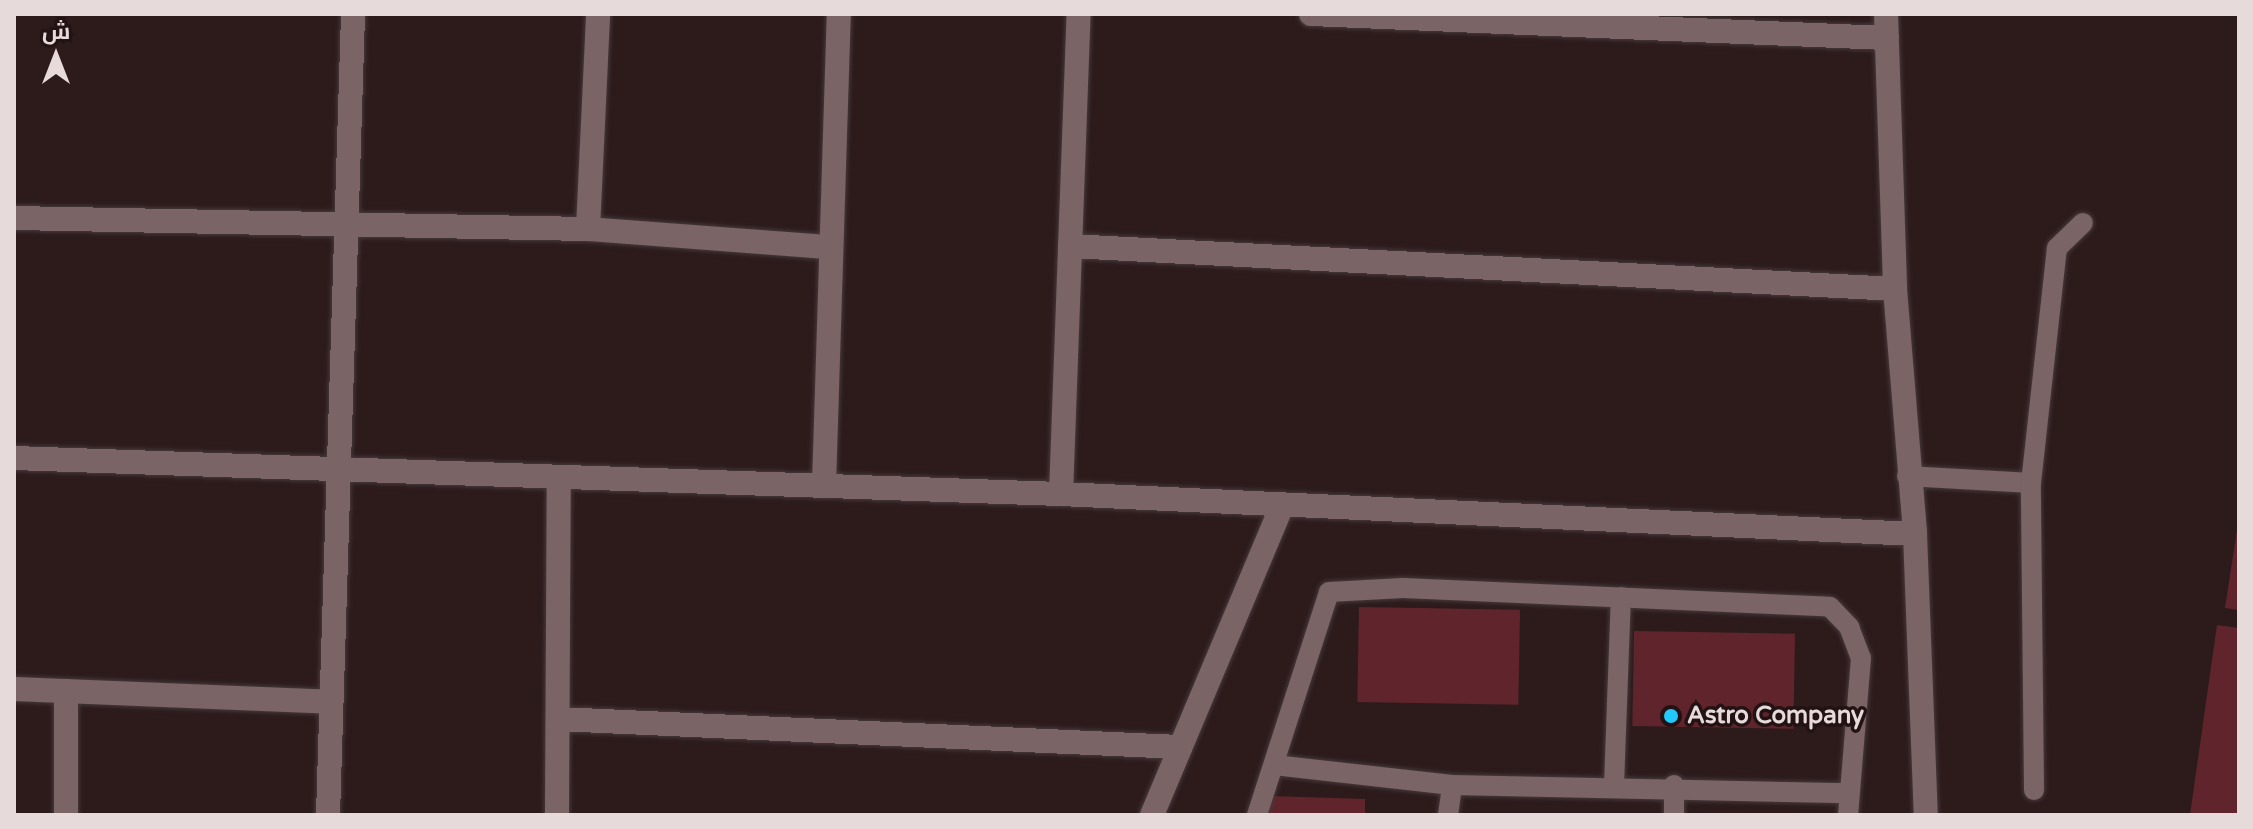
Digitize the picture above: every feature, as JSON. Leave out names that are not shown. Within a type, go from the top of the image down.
[{"type":"street","points":[[328,815],[353,14]]},
{"type":"street","points":[[588,229],[598,14]]},
{"type":"street","points":[[824,485],[828,247],[839,14]]},
{"type":"street","points":[[1061,494],[1079,14]]},
{"type":"street","points":[[1311,14],[1886,26],[1895,289],[1907,476],[1915,534],[1926,815]]},
{"type":"street","points":[[14,218],[588,229],[828,247]]},
{"type":"street","points":[[1070,246],[1895,289]]},
{"type":"street","points":[[14,458],[1061,494],[1915,534]]},
{"type":"street","points":[[557,815],[559,477]]},
{"type":"street","points":[[1152,815],[1282,505]]},
{"type":"street","points":[[14,689],[331,702]]},
{"type":"street","points":[[66,691],[66,815]]},
{"type":"street","points":[[558,719],[1180,747]]},
{"type":"lane","points":[[2034,790],[2031,483],[2057,248],[2083,223]]},
{"type":"lane","points":[[1907,476],[2031,483]]},
{"type":"lane","points":[[1257,815],[1329,592],[1403,588],[1830,607],[1849,627],[1861,658],[1848,815]]},
{"type":"lane","points":[[1614,785],[1621,597]]},
{"type":"lane","points":[[1274,765],[1452,785],[1674,785],[1849,793]]},
{"type":"lane","points":[[1448,815],[1452,785]]},
{"type":"lane","points":[[1674,785],[1674,815]]},
{"type":"building","points":[[2239,530],[2239,610],[2225,608]]},
{"type":"building","points":[[1359,607],[1520,610],[1518,705],[1357,702]]},
{"type":"building","points":[[2217,625],[2239,628],[2239,815],[2190,815]]},
{"type":"building","points":[[1634,631],[1795,634],[1793,729],[1632,726]]},
{"type":"building","points":[[1269,796],[1365,799],[1365,815],[1269,815]]},
{"type":"place","name":"Astro Company","points":[[1671,716]]}]
